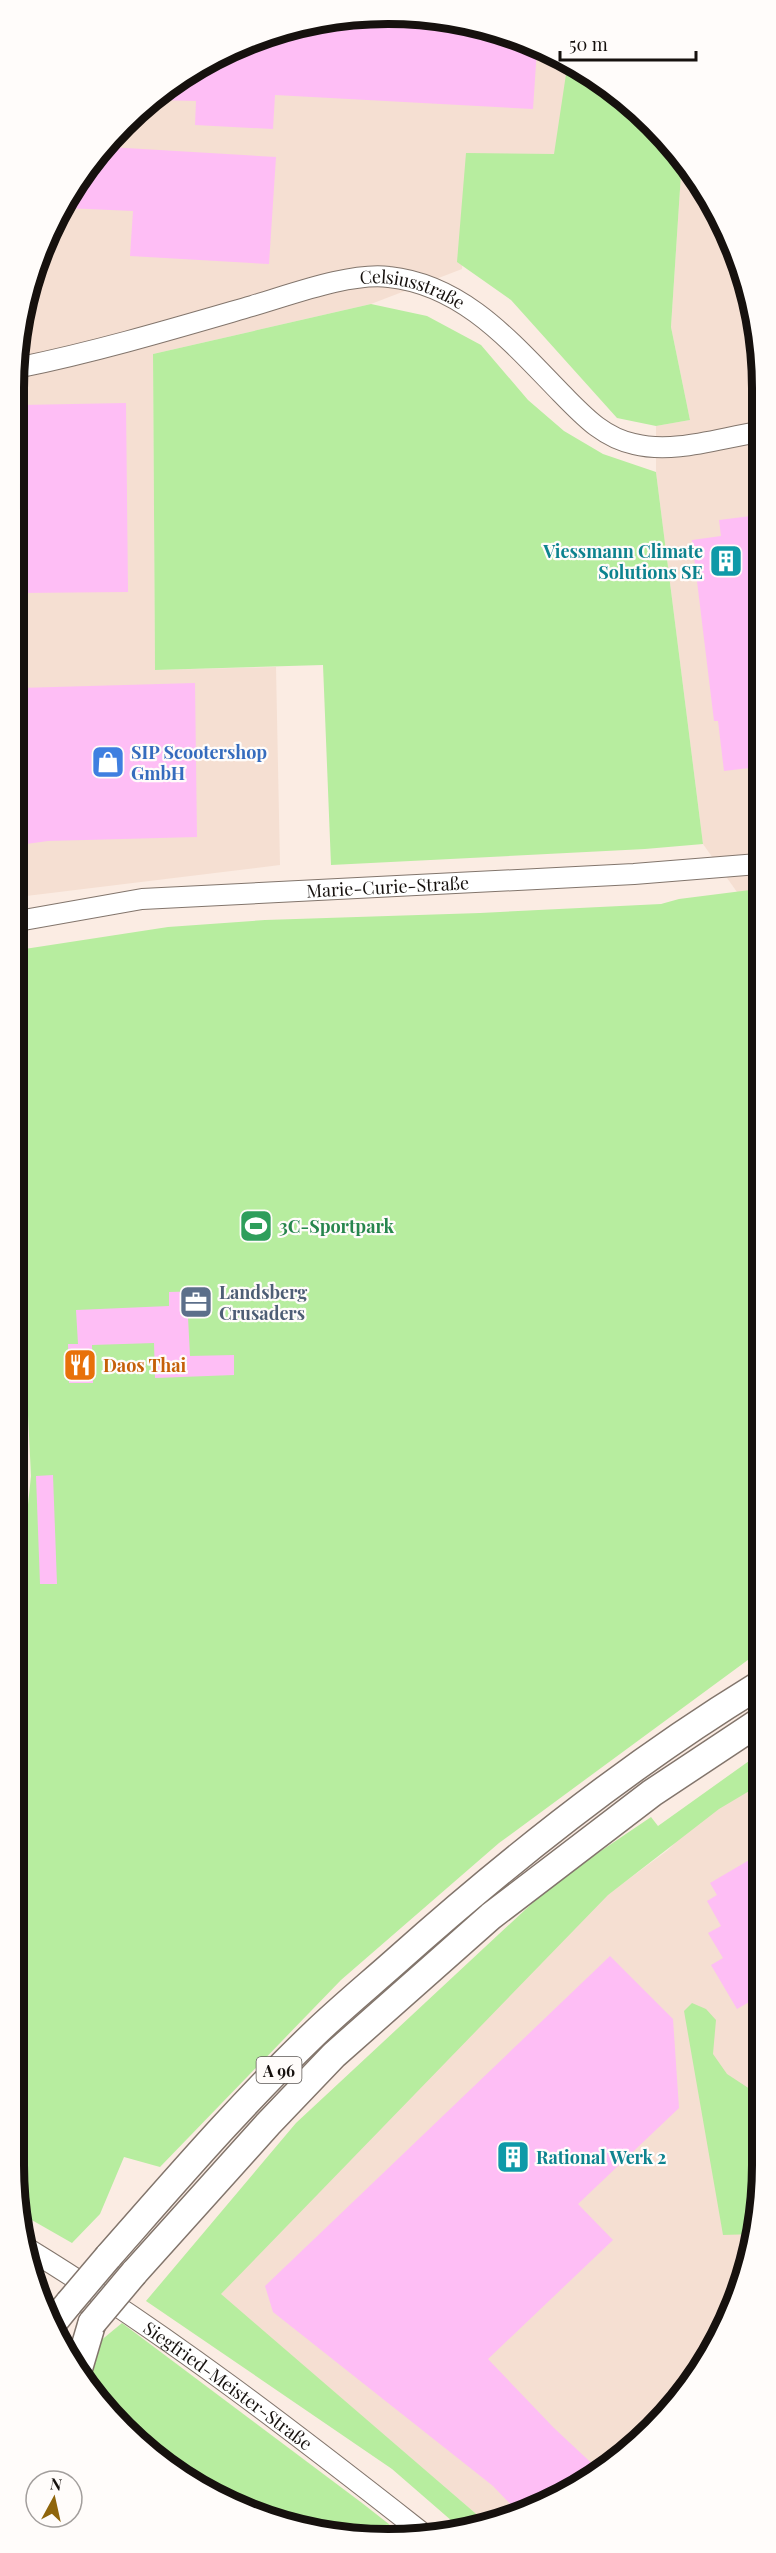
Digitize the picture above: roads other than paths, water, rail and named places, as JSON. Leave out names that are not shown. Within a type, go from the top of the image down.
[{"type":"highway","name":"A 96","points":[[58,2309],[108,2257],[239,2111],[315,2033],[465,1899],[538,1840],[634,1768],[752,1690]]},
{"type":"highway","name":"A 96","points":[[73,2346],[134,2273],[268,2124],[334,2055],[491,1916],[652,1792],[752,1727]]},
{"type":"highway","points":[[81,2360],[92,2323]]},
{"type":"street","name":"Celsiusstraße","points":[[25,366],[125,342],[309,289],[356,278],[388,276],[436,288],[492,322],[588,420],[607,434],[632,444],[662,447],[752,433]]},
{"type":"street","name":"Marie-Curie-Straße","points":[[24,920],[142,899],[634,874],[752,864]]},
{"type":"street","name":"Siegfried-Meister-Straße","points":[[35,2253],[136,2318],[243,2394],[416,2528]]},
{"type":"place","name":"Viessmann Climate Solutions SE","points":[[726,561]]},
{"type":"place","name":"SIP Scootershop GmbH","points":[[108,762]]},
{"type":"place","name":"3C-Sportpark","points":[[256,1226]]},
{"type":"place","name":"Landsberg Crusaders","points":[[196,1302]]},
{"type":"place","name":"Daos Thai","points":[[80,1365]]},
{"type":"place","name":"Rational Werk 2","points":[[513,2157]]}]
